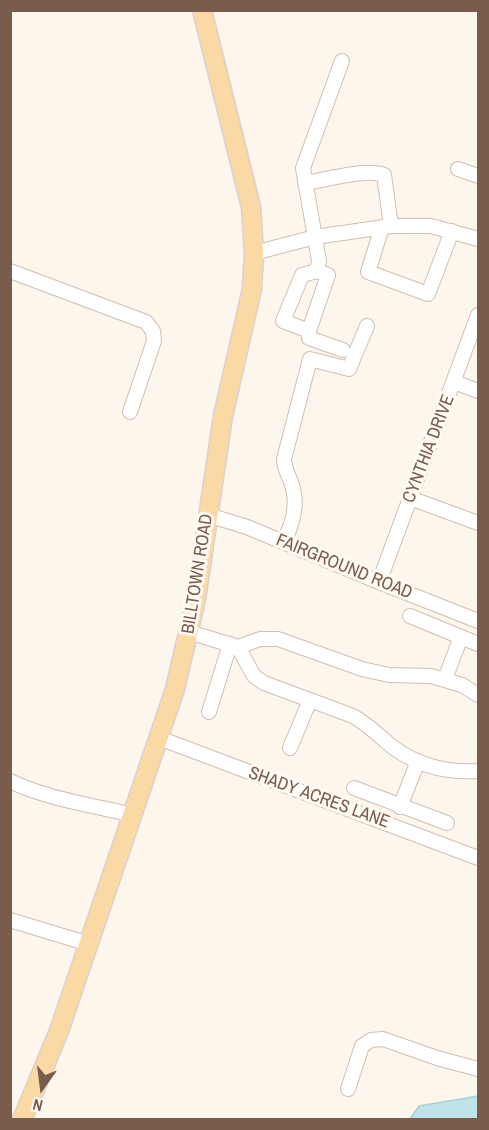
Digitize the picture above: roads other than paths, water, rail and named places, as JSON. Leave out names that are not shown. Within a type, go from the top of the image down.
[{"type":"main road","name":"BILLTOWN ROAD","points":[[22,1119],[32,1100],[59,1031],[175,689],[189,632],[223,416],[252,289],[253,227],[246,183],[202,10]]},
{"type":"street","points":[[317,272],[319,261],[305,183],[304,161],[342,62]]},
{"type":"street","points":[[458,169],[478,176]]},
{"type":"street","points":[[305,183],[361,174],[379,173],[384,176],[386,226],[368,272],[428,294],[452,231]]},
{"type":"street","points":[[254,253],[315,237],[386,226],[415,225],[452,231],[478,239]]},
{"type":"street","points":[[10,271],[146,322],[153,331],[154,341],[130,412]]},
{"type":"street","points":[[284,542],[293,521],[295,498],[292,484],[284,467],[284,459],[310,359],[307,343],[309,334],[328,275],[317,272],[302,275],[283,321],[309,334],[343,350]]},
{"type":"street","name":"CYNTHIA DRIVE","points":[[379,582],[478,315]]},
{"type":"street","points":[[310,359],[349,369],[367,326]]},
{"type":"street","points":[[454,382],[478,391]]},
{"type":"street","points":[[410,498],[478,523]]},
{"type":"street","name":"FAIRGROUND ROAD","points":[[208,515],[248,527],[478,621]]},
{"type":"street","points":[[410,616],[478,644]]},
{"type":"street","points":[[189,632],[234,646],[260,639],[278,639],[374,673],[445,679],[462,685],[478,695]]},
{"type":"street","points":[[445,679],[461,637]]},
{"type":"street","points":[[234,646],[254,676],[270,686],[353,716],[394,747],[418,761],[440,769],[478,771]]},
{"type":"street","points":[[208,712],[234,646]]},
{"type":"street","points":[[290,748],[310,700]]},
{"type":"street","name":"SHADY ACRES LANE","points":[[159,738],[478,858]]},
{"type":"street","points":[[400,807],[418,761]]},
{"type":"street","points":[[10,781],[20,786],[80,802],[134,814]]},
{"type":"street","points":[[354,788],[447,823]]},
{"type":"street","points":[[10,920],[89,944]]},
{"type":"street","points":[[348,1089],[362,1046],[371,1040],[383,1039],[478,1070]]},
{"type":"water","points":[[478,1096],[478,1119],[410,1119],[419,1106]]}]
